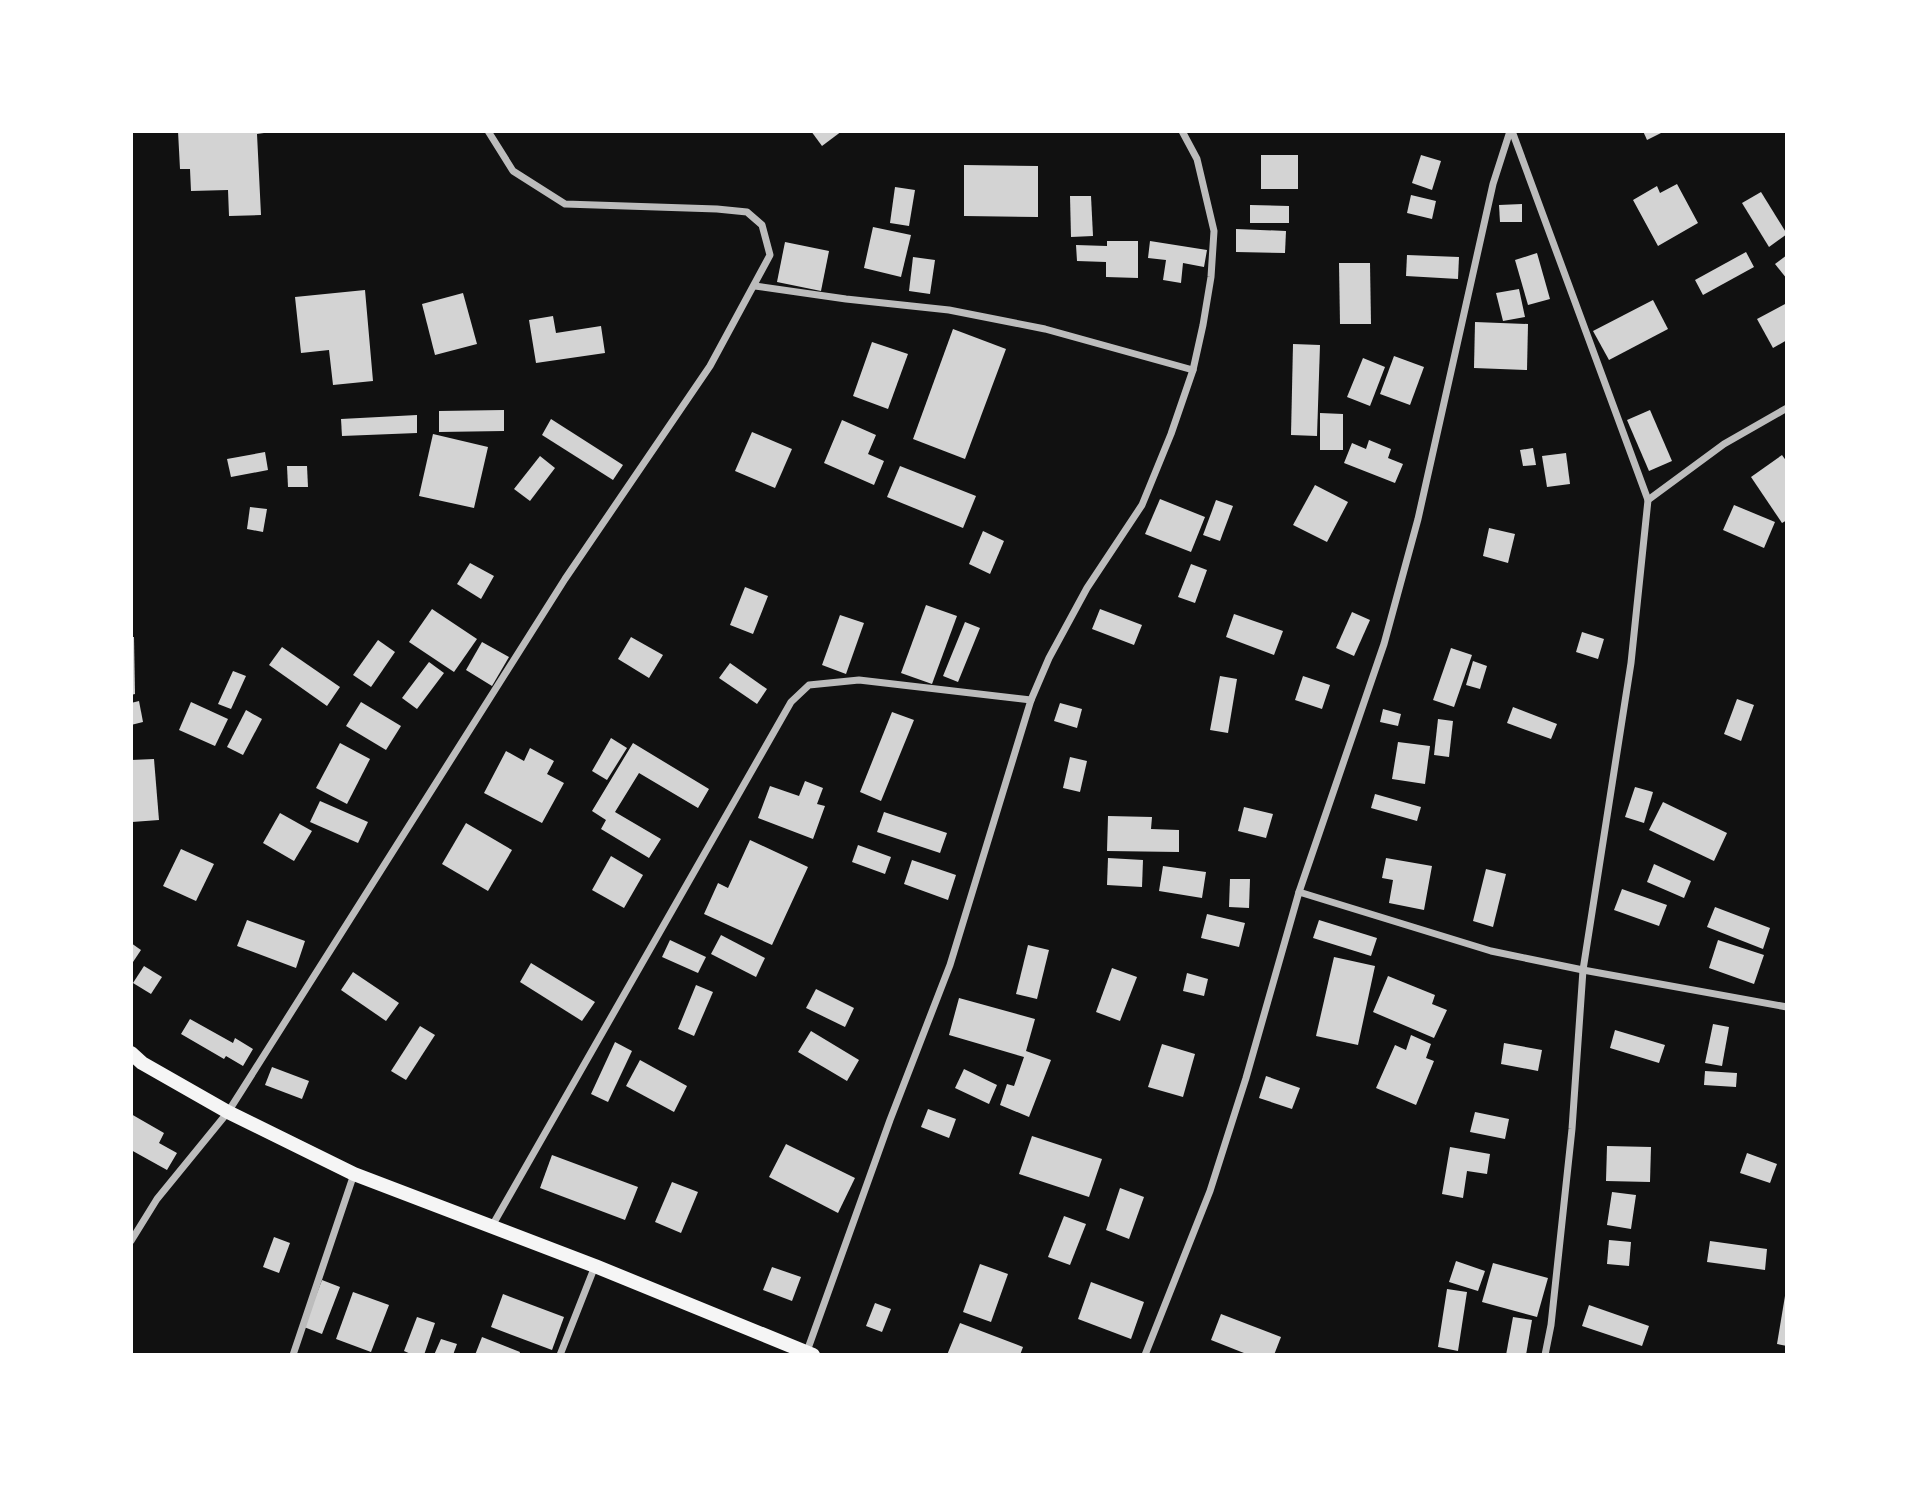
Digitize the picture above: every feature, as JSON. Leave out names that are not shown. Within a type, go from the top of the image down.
[{"type":"main road","points":[[131,1053],[142,1063],[228,1112],[354,1174],[595,1266],[809,1354]]},
{"type":"street","points":[[131,1241],[157,1199],[228,1112],[565,579],[710,366],[770,255],[762,225],[747,212],[565,204],[513,171],[488,131]]},
{"type":"street","points":[[809,1354],[885,1133],[950,965],[1031,700],[1049,658],[1087,588],[1142,505],[1193,370],[1211,277],[1214,231],[1197,159],[1182,131]]},
{"type":"street","points":[[1511,131],[1648,500],[1631,663],[1583,970],[1572,1129],[1545,1355]]},
{"type":"street","points":[[1145,1355],[1210,1191],[1246,1078],[1299,892],[1384,643],[1418,519],[1493,184],[1511,131]]},
{"type":"street","points":[[755,286],[949,310],[1045,329],[1193,370]]},
{"type":"street","points":[[1648,500],[1724,444],[1787,408]]},
{"type":"street","points":[[492,1226],[791,702],[809,685],[859,680],[1031,700]]},
{"type":"street","points":[[1299,892],[1491,951],[1787,1007]]},
{"type":"street","points":[[293,1355],[354,1174]]},
{"type":"street","points":[[560,1355],[595,1266]]},
{"type":"building","points":[[178,131],[264,131],[257,134],[261,215],[229,216],[228,190],[191,191],[190,169],[180,169]]},
{"type":"building","points":[[811,131],[842,131],[822,146]]},
{"type":"building","points":[[1643,131],[1665,131],[1647,140]]},
{"type":"building","points":[[1261,155],[1298,155],[1298,189],[1261,189]]},
{"type":"building","points":[[1421,155],[1441,161],[1432,190],[1412,183]]},
{"type":"building","points":[[964,165],[1038,166],[1038,217],[964,216]]},
{"type":"building","points":[[1677,184],[1698,223],[1658,246],[1633,200],[1657,186],[1660,193]]},
{"type":"building","points":[[895,187],[915,190],[909,226],[890,223]]},
{"type":"building","points":[[1761,192],[1787,234],[1769,247],[1742,203]]},
{"type":"building","points":[[1411,195],[1436,201],[1432,219],[1407,213]]},
{"type":"building","points":[[1070,196],[1091,196],[1093,236],[1071,237]]},
{"type":"building","points":[[1522,204],[1522,222],[1500,222],[1499,205]]},
{"type":"building","points":[[1250,205],[1289,206],[1289,223],[1250,223]]},
{"type":"building","points":[[873,227],[911,235],[901,277],[864,268]]},
{"type":"building","points":[[1236,229],[1286,231],[1285,253],[1236,252]]},
{"type":"building","points":[[1107,241],[1138,241],[1138,278],[1106,277],[1106,262],[1077,261],[1076,245],[1107,246]]},
{"type":"building","points":[[1150,241],[1207,250],[1204,267],[1183,263],[1181,283],[1163,280],[1166,260],[1148,258]]},
{"type":"building","points":[[785,242],[829,251],[821,291],[777,282]]},
{"type":"building","points":[[1746,252],[1754,267],[1703,295],[1695,280]]},
{"type":"building","points":[[1537,253],[1550,299],[1528,305],[1515,260]]},
{"type":"building","points":[[1407,255],[1459,257],[1458,279],[1406,276]]},
{"type":"building","points":[[1787,255],[1787,279],[1775,264]]},
{"type":"building","points":[[913,257],[935,260],[930,294],[909,291]]},
{"type":"building","points":[[1339,263],[1370,263],[1371,324],[1340,324]]},
{"type":"building","points":[[1519,289],[1525,317],[1503,321],[1496,293]]},
{"type":"building","points":[[365,290],[373,381],[333,385],[329,350],[301,353],[295,297]]},
{"type":"building","points":[[463,293],[477,344],[435,355],[422,304]]},
{"type":"building","points":[[1653,300],[1668,329],[1609,360],[1593,331]]},
{"type":"building","points":[[1787,303],[1787,340],[1773,348],[1757,319]]},
{"type":"building","points":[[553,316],[556,333],[601,326],[605,353],[536,363],[529,320]]},
{"type":"building","points":[[1475,322],[1528,324],[1527,370],[1474,368]]},
{"type":"building","points":[[953,329],[1006,349],[965,459],[913,439]]},
{"type":"building","points":[[872,342],[908,354],[888,409],[853,396]]},
{"type":"building","points":[[1293,344],[1320,345],[1317,436],[1291,435]]},
{"type":"building","points":[[1394,356],[1424,367],[1410,405],[1380,394]]},
{"type":"building","points":[[1363,358],[1385,367],[1370,406],[1347,397]]},
{"type":"building","points":[[504,410],[504,431],[439,432],[439,411]]},
{"type":"building","points":[[1650,410],[1672,461],[1649,471],[1627,420]]},
{"type":"building","points":[[1320,413],[1343,414],[1343,450],[1320,450]]},
{"type":"building","points":[[417,415],[417,433],[342,436],[341,419]]},
{"type":"building","points":[[551,419],[623,465],[613,480],[542,435]]},
{"type":"building","points":[[842,420],[876,435],[868,454],[884,461],[874,485],[824,463]]},
{"type":"building","points":[[752,432],[792,449],[775,488],[735,471]]},
{"type":"building","points":[[433,434],[488,447],[474,508],[419,496]]},
{"type":"building","points":[[1369,440],[1391,449],[1388,458],[1403,464],[1395,483],[1344,463],[1352,443],[1366,449]]},
{"type":"building","points":[[1533,448],[1536,465],[1523,466],[1520,450]]},
{"type":"building","points":[[265,452],[268,470],[231,477],[227,459]]},
{"type":"building","points":[[1566,453],[1570,484],[1547,487],[1542,456]]},
{"type":"building","points":[[1782,455],[1787,462],[1787,520],[1782,523],[1751,477]]},
{"type":"building","points":[[540,456],[555,468],[530,501],[514,489]]},
{"type":"building","points":[[287,466],[307,466],[308,487],[288,487]]},
{"type":"building","points":[[900,466],[976,496],[963,528],[887,497]]},
{"type":"building","points":[[1315,485],[1348,502],[1327,542],[1293,525]]},
{"type":"building","points":[[1160,499],[1205,517],[1191,552],[1145,534]]},
{"type":"building","points":[[1216,500],[1233,506],[1220,541],[1203,535]]},
{"type":"building","points":[[1734,505],[1775,522],[1764,548],[1723,530]]},
{"type":"building","points":[[250,507],[267,509],[263,532],[247,529]]},
{"type":"building","points":[[1489,528],[1515,534],[1508,563],[1483,556]]},
{"type":"building","points":[[983,531],[1004,541],[990,574],[969,564]]},
{"type":"building","points":[[470,563],[494,576],[481,599],[457,584]]},
{"type":"building","points":[[1191,564],[1207,570],[1195,603],[1178,597]]},
{"type":"building","points":[[745,587],[768,596],[753,634],[730,625]]},
{"type":"building","points":[[926,605],[957,616],[932,684],[901,673]]},
{"type":"building","points":[[432,609],[477,639],[454,672],[409,642]]},
{"type":"building","points":[[1100,609],[1142,625],[1134,645],[1092,629]]},
{"type":"building","points":[[1352,612],[1370,620],[1354,656],[1336,648]]},
{"type":"building","points":[[1234,614],[1283,631],[1274,655],[1226,637]]},
{"type":"building","points":[[840,615],[864,623],[846,674],[822,665]]},
{"type":"building","points":[[965,622],[980,628],[958,682],[943,676]]},
{"type":"building","points":[[1582,632],[1604,639],[1598,659],[1576,652]]},
{"type":"building","points":[[131,637],[134,637],[135,694],[131,695]]},
{"type":"building","points":[[631,637],[663,655],[649,678],[618,659]]},
{"type":"building","points":[[378,640],[395,652],[371,687],[353,675]]},
{"type":"building","points":[[482,642],[509,657],[492,686],[466,670]]},
{"type":"building","points":[[282,647],[340,687],[327,706],[269,665]]},
{"type":"building","points":[[1451,648],[1472,655],[1454,707],[1433,700]]},
{"type":"building","points":[[1473,661],[1487,666],[1480,689],[1466,685]]},
{"type":"building","points":[[429,662],[444,673],[417,709],[402,698]]},
{"type":"building","points":[[730,663],[767,689],[757,704],[719,678]]},
{"type":"building","points":[[233,671],[246,676],[231,709],[218,704]]},
{"type":"building","points":[[1220,676],[1237,679],[1228,733],[1210,730]]},
{"type":"building","points":[[1303,676],[1330,685],[1322,709],[1295,700]]},
{"type":"building","points":[[1737,699],[1754,705],[1741,741],[1724,734]]},
{"type":"building","points":[[139,701],[143,722],[131,725],[131,703]]},
{"type":"building","points":[[191,702],[228,719],[215,746],[179,730]]},
{"type":"building","points":[[361,702],[401,726],[386,750],[346,726]]},
{"type":"building","points":[[1060,703],[1082,709],[1077,728],[1054,721]]},
{"type":"building","points":[[1513,707],[1557,724],[1551,739],[1507,723]]},
{"type":"building","points":[[1383,709],[1401,714],[1398,726],[1380,722]]},
{"type":"building","points":[[246,710],[262,719],[243,755],[227,747]]},
{"type":"building","points":[[892,712],[914,720],[881,801],[860,792]]},
{"type":"building","points":[[1438,719],[1453,721],[1449,757],[1434,755]]},
{"type":"building","points":[[611,738],[627,748],[607,780],[592,771]]},
{"type":"building","points":[[1398,742],[1430,746],[1425,784],[1392,779]]},
{"type":"building","points":[[340,743],[370,759],[347,804],[316,788]]},
{"type":"building","points":[[633,743],[709,789],[698,808],[639,773],[615,812],[661,839],[649,858],[601,829],[606,820],[592,811]]},
{"type":"building","points":[[530,748],[554,761],[547,774],[564,783],[542,823],[484,793],[506,751],[524,761]]},
{"type":"building","points":[[1070,757],[1087,761],[1080,792],[1063,788]]},
{"type":"building","points":[[154,759],[159,820],[132,822],[131,760]]},
{"type":"building","points":[[805,781],[823,788],[817,804],[825,806],[813,839],[758,818],[770,786],[799,796]]},
{"type":"building","points":[[1635,787],[1653,792],[1644,823],[1625,817]]},
{"type":"building","points":[[1375,794],[1421,807],[1417,821],[1371,808]]},
{"type":"building","points":[[320,801],[368,822],[358,843],[310,822]]},
{"type":"building","points":[[1663,802],[1727,833],[1714,861],[1649,830]]},
{"type":"building","points":[[1244,807],[1273,814],[1266,838],[1238,831]]},
{"type":"building","points":[[884,812],[947,833],[940,853],[877,832]]},
{"type":"building","points":[[280,813],[312,831],[294,861],[263,843]]},
{"type":"building","points":[[1108,816],[1152,817],[1151,829],[1179,830],[1179,852],[1107,851]]},
{"type":"building","points":[[466,823],[512,850],[488,891],[442,864]]},
{"type":"building","points":[[750,840],[808,867],[772,945],[704,914],[718,883],[728,888]]},
{"type":"building","points":[[858,845],[891,857],[885,874],[852,862]]},
{"type":"building","points":[[181,849],[214,864],[196,901],[163,886]]},
{"type":"building","points":[[611,856],[643,875],[624,908],[592,890]]},
{"type":"building","points":[[1108,858],[1143,860],[1142,887],[1107,885]]},
{"type":"building","points":[[1386,858],[1432,866],[1424,910],[1389,903],[1393,880],[1382,878]]},
{"type":"building","points":[[912,860],[956,875],[948,900],[904,884]]},
{"type":"building","points":[[1654,864],[1691,881],[1684,898],[1647,882]]},
{"type":"building","points":[[1163,866],[1206,872],[1202,898],[1159,891]]},
{"type":"building","points":[[1486,869],[1506,874],[1493,927],[1473,921]]},
{"type":"building","points":[[1230,879],[1250,879],[1249,908],[1229,907]]},
{"type":"building","points":[[1622,889],[1667,905],[1659,926],[1614,910]]},
{"type":"building","points":[[1715,907],[1770,928],[1763,949],[1707,927]]},
{"type":"building","points":[[1207,914],[1245,923],[1239,947],[1201,938]]},
{"type":"building","points":[[247,920],[305,941],[296,968],[237,946]]},
{"type":"building","points":[[1319,920],[1377,938],[1371,956],[1313,938]]},
{"type":"building","points":[[721,935],[765,958],[756,977],[711,954]]},
{"type":"building","points":[[670,940],[706,957],[698,973],[662,957]]},
{"type":"building","points":[[1718,940],[1764,955],[1754,984],[1709,968]]},
{"type":"building","points":[[131,943],[141,950],[131,965]]},
{"type":"building","points":[[1028,945],[1049,950],[1037,999],[1016,994]]},
{"type":"building","points":[[1334,957],[1375,966],[1358,1045],[1316,1036]]},
{"type":"building","points":[[531,963],[595,1002],[582,1021],[520,982]]},
{"type":"building","points":[[144,966],[162,977],[151,994],[133,983]]},
{"type":"building","points":[[1112,968],[1137,977],[1120,1021],[1096,1012]]},
{"type":"building","points":[[353,972],[399,1003],[386,1021],[341,990]]},
{"type":"building","points":[[1187,973],[1208,979],[1204,996],[1183,991]]},
{"type":"building","points":[[1388,976],[1435,995],[1432,1004],[1447,1010],[1434,1038],[1373,1012]]},
{"type":"building","points":[[696,985],[713,992],[694,1036],[678,1029]]},
{"type":"building","points":[[816,989],[854,1008],[845,1027],[806,1008]]},
{"type":"building","points":[[959,998],[1035,1019],[1026,1051],[1051,1060],[1029,1117],[1000,1105],[1007,1084],[1014,1086],[1024,1057],[949,1035]]},
{"type":"building","points":[[190,1019],[233,1043],[235,1038],[253,1049],[243,1066],[226,1056],[224,1059],[181,1034]]},
{"type":"building","points":[[1713,1024],[1729,1027],[1722,1066],[1705,1063]]},
{"type":"building","points":[[420,1026],[435,1035],[406,1080],[391,1071]]},
{"type":"building","points":[[1615,1030],[1665,1045],[1659,1063],[1610,1048]]},
{"type":"building","points":[[811,1031],[859,1060],[847,1081],[798,1052]]},
{"type":"building","points":[[1411,1035],[1431,1044],[1426,1058],[1434,1061],[1416,1105],[1376,1088],[1395,1045],[1406,1050]]},
{"type":"building","points":[[615,1042],[632,1051],[608,1102],[591,1094]]},
{"type":"building","points":[[1504,1043],[1542,1050],[1538,1071],[1501,1064]]},
{"type":"building","points":[[1162,1044],[1195,1054],[1183,1097],[1148,1087]]},
{"type":"building","points":[[640,1060],[687,1086],[674,1112],[626,1086]]},
{"type":"building","points":[[272,1067],[309,1081],[302,1099],[265,1085]]},
{"type":"building","points":[[964,1069],[997,1085],[989,1104],[955,1088]]},
{"type":"building","points":[[1705,1071],[1737,1073],[1736,1087],[1704,1085]]},
{"type":"building","points":[[1266,1076],[1300,1088],[1292,1109],[1259,1098]]},
{"type":"building","points":[[928,1109],[956,1119],[949,1138],[921,1127]]},
{"type":"building","points":[[1475,1112],[1509,1119],[1505,1139],[1470,1132]]},
{"type":"building","points":[[131,1114],[164,1133],[159,1143],[177,1153],[167,1170],[131,1150]]},
{"type":"building","points":[[1032,1136],[1102,1159],[1089,1197],[1019,1174]]},
{"type":"building","points":[[786,1144],[855,1178],[838,1213],[769,1177]]},
{"type":"building","points":[[1607,1146],[1651,1147],[1650,1182],[1606,1181]]},
{"type":"building","points":[[1450,1147],[1490,1154],[1487,1174],[1467,1171],[1463,1198],[1442,1194]]},
{"type":"building","points":[[1747,1153],[1777,1164],[1770,1183],[1740,1173]]},
{"type":"building","points":[[552,1155],[638,1187],[625,1220],[540,1188]]},
{"type":"building","points":[[672,1182],[698,1192],[681,1233],[655,1222]]},
{"type":"building","points":[[1120,1188],[1144,1197],[1129,1239],[1106,1230]]},
{"type":"building","points":[[1612,1192],[1636,1195],[1631,1229],[1607,1225]]},
{"type":"building","points":[[1064,1216],[1086,1224],[1070,1265],[1048,1257]]},
{"type":"building","points":[[274,1237],[290,1243],[279,1273],[263,1267]]},
{"type":"building","points":[[1609,1240],[1631,1242],[1629,1266],[1607,1264]]},
{"type":"building","points":[[1710,1241],[1767,1249],[1765,1270],[1707,1262]]},
{"type":"building","points":[[1456,1261],[1485,1271],[1478,1291],[1449,1282]]},
{"type":"building","points":[[1493,1263],[1548,1278],[1537,1317],[1482,1302]]},
{"type":"building","points":[[980,1264],[1008,1274],[991,1322],[963,1312]]},
{"type":"building","points":[[772,1267],[801,1277],[792,1301],[763,1290]]},
{"type":"building","points":[[322,1280],[340,1287],[322,1334],[304,1327]]},
{"type":"building","points":[[1091,1282],[1144,1302],[1131,1339],[1078,1319]]},
{"type":"building","points":[[1447,1289],[1467,1292],[1458,1351],[1438,1347]]},
{"type":"building","points":[[353,1292],[389,1305],[371,1352],[336,1339]]},
{"type":"building","points":[[503,1294],[564,1317],[552,1350],[491,1327]]},
{"type":"building","points":[[1787,1296],[1787,1346],[1777,1344]]},
{"type":"building","points":[[875,1303],[891,1309],[882,1332],[866,1326]]},
{"type":"building","points":[[1589,1305],[1649,1326],[1642,1346],[1582,1326]]},
{"type":"building","points":[[1221,1314],[1281,1337],[1274,1355],[1249,1355],[1211,1340]]},
{"type":"building","points":[[417,1317],[435,1323],[424,1355],[413,1355],[404,1351]]},
{"type":"building","points":[[1513,1317],[1532,1320],[1526,1355],[1506,1355]]},
{"type":"building","points":[[960,1323],[1023,1347],[1020,1355],[947,1355]]},
{"type":"building","points":[[482,1337],[520,1352],[519,1355],[475,1355]]},
{"type":"building","points":[[441,1339],[457,1344],[453,1355],[434,1355]]}]
